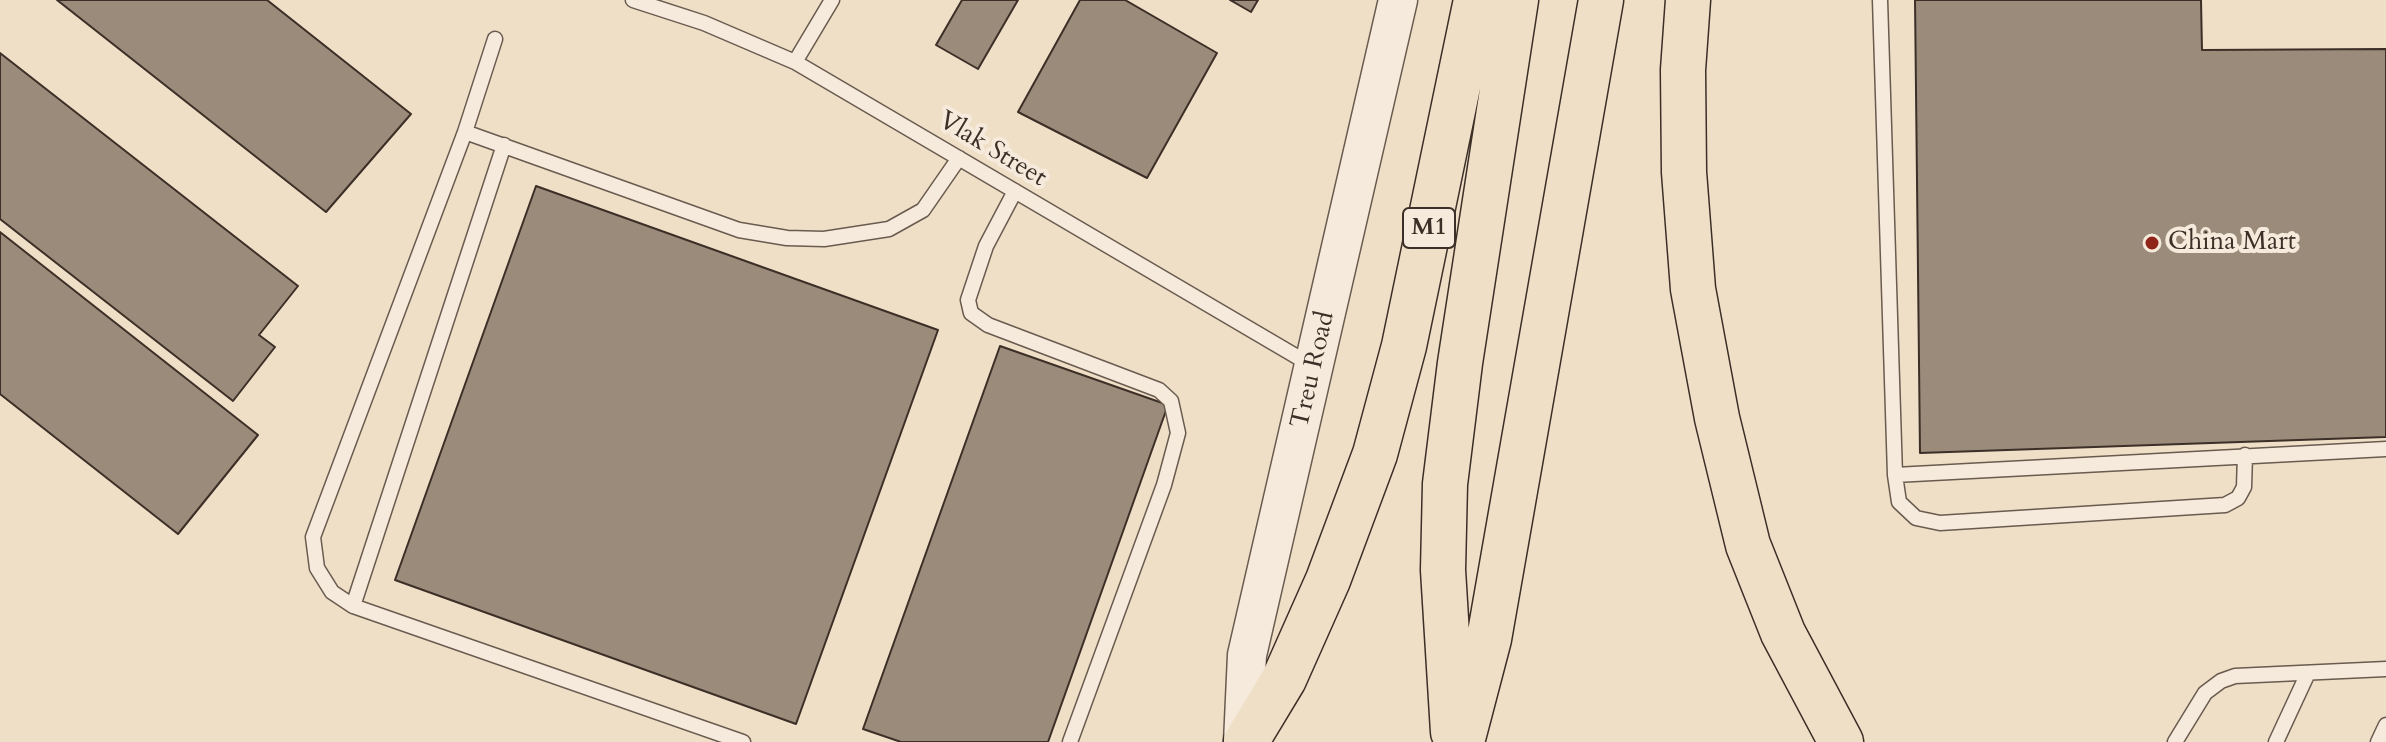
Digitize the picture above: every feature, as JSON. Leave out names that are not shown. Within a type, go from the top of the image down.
[{"type":"highway","name":"M1","points":[[1244,742],[1284,679],[1328,580],[1375,454],[1404,346],[1476,0]]},
{"type":"highway","points":[[1454,742],[1443,570],[1445,484],[1460,363],[1516,0]]},
{"type":"highway","points":[[1462,742],[1489,639],[1601,0]]},
{"type":"highway","points":[[1688,0],[1684,172],[1693,289],[1717,418],[1748,545],[1783,633],[1841,742]]},
{"type":"street","name":"Treu Road","points":[[1244,742],[1247,655],[1398,0]]},
{"type":"lane","name":"Vlak Street","points":[[633,0],[704,23],[795,62],[1315,367]]},
{"type":"lane","points":[[795,62],[832,0]]},
{"type":"lane","points":[[1880,0],[1895,475],[1899,502],[1916,518],[1940,523],[2225,505],[2238,498],[2244,487],[2245,455]]},
{"type":"lane","points":[[495,39],[465,132],[313,537],[317,568],[332,592],[353,606],[743,742]]},
{"type":"lane","points":[[465,132],[739,230],[824,239],[889,229],[923,210],[959,158]]},
{"type":"lane","points":[[353,606],[504,145]]},
{"type":"lane","points":[[1015,191],[986,246],[968,300],[971,313],[988,325],[1159,390],[1171,401],[1178,433],[1164,485],[1070,742]]},
{"type":"lane","points":[[1895,475],[2386,449]]},
{"type":"lane","points":[[2175,742],[2205,693],[2221,681],[2235,676],[2386,669]]},
{"type":"lane","points":[[2276,742],[2308,673]]},
{"type":"lane","points":[[2378,742],[2386,725]]},
{"type":"building","points":[[57,0],[267,0],[411,114],[326,212]]},
{"type":"building","points":[[962,0],[1018,0],[978,69],[936,45]]},
{"type":"building","points":[[1080,0],[1125,0],[1217,53],[1147,178],[1018,112]]},
{"type":"building","points":[[1230,0],[1258,0],[1251,12]]},
{"type":"building","name":"China Mart","points":[[1915,0],[2201,0],[2202,50],[2386,49],[2386,437],[1920,453]]},
{"type":"building","points":[[0,53],[298,286],[259,335],[275,347],[233,401],[0,219]]},
{"type":"building","points":[[536,186],[938,330],[796,724],[395,580]]},
{"type":"building","points":[[0,232],[258,435],[178,534],[0,394]]},
{"type":"building","points":[[1000,346],[1168,405],[1048,742],[901,742],[863,729]]},
{"type":"place","name":"China Mart","points":[[2152,243]]}]
